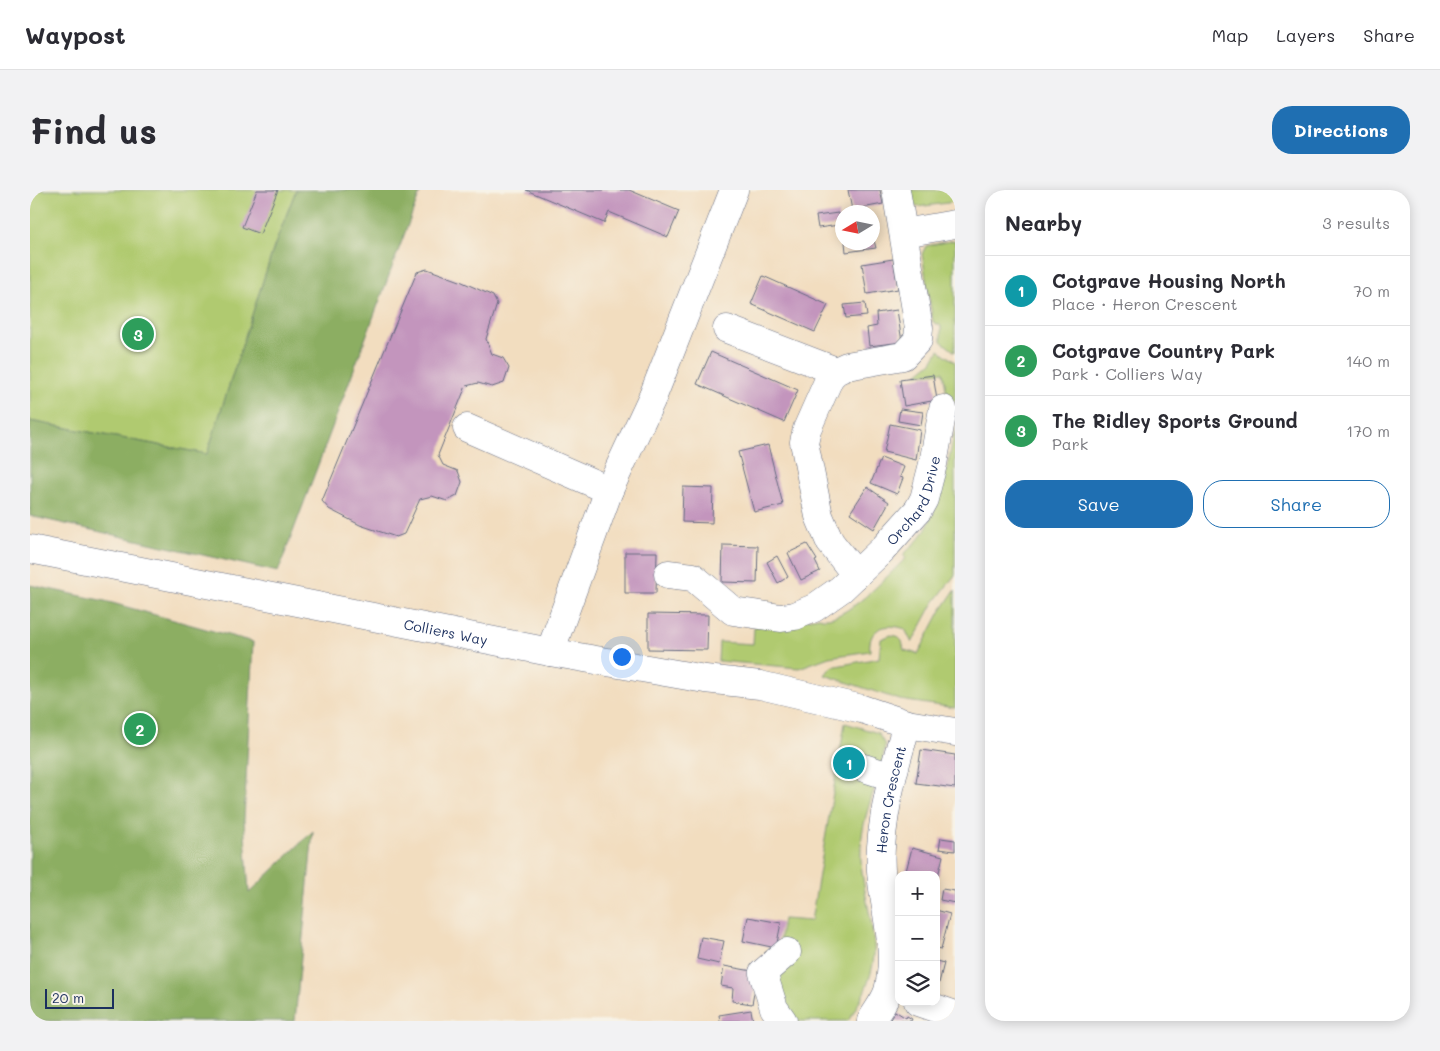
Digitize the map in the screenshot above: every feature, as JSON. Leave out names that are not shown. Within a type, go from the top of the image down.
[{"type":"street","points":[[550,652],[609,490],[653,396],[734,190]]},
{"type":"street","points":[[848,582],[824,530],[804,442],[812,416],[830,377],[836,371],[847,366],[903,356],[918,340],[918,328],[896,190]]},
{"type":"street","points":[[904,233],[955,224]]},
{"type":"street","points":[[727,329],[836,371]]},
{"type":"street","name":"Orchard Drive","points":[[668,574],[693,577],[733,611],[770,618],[795,616],[814,608],[848,582],[883,549],[918,510],[924,499],[933,464],[943,409]]},
{"type":"street","points":[[467,428],[609,490]]},
{"type":"street","name":"Colliers Way","points":[[30,550],[550,652],[704,679],[760,685],[862,709],[907,724],[955,732]]},
{"type":"street","name":"Heron Crescent","points":[[871,1021],[893,994],[893,942],[883,894],[881,849],[892,777],[907,724]]},
{"type":"street","points":[[864,768],[892,777]]},
{"type":"street","points":[[783,1021],[774,1008],[763,973],[786,952]]},
{"type":"street","points":[[929,1006],[955,1015]]},
{"type":"green space","points":[[30,190],[296,190],[274,247],[207,454],[30,421]]},
{"type":"green space","points":[[296,190],[421,190],[278,572],[30,516],[30,421],[207,454],[274,247]]},
{"type":"green space","points":[[900,190],[955,190],[955,202],[917,207],[902,202]]},
{"type":"green space","points":[[955,240],[955,352],[941,341],[941,326],[933,322],[922,254],[926,246]]},
{"type":"green space","points":[[939,350],[955,362],[955,401],[948,401],[943,372],[917,374],[932,362]]},
{"type":"green space","points":[[955,427],[955,575],[933,604],[912,643],[905,629],[892,626],[875,632],[870,643],[870,651],[829,657],[799,668],[718,661],[719,642],[753,644],[754,627],[819,617],[829,618],[840,614],[865,597],[889,575],[906,558],[903,555],[922,535],[936,507],[944,481]]},
{"type":"green space","points":[[30,585],[105,601],[253,642],[244,820],[249,893],[313,831],[295,1021],[30,1021]]},
{"type":"green space","points":[[955,590],[955,708],[900,700],[825,675],[831,667],[879,658],[881,639],[891,635],[897,636],[902,641],[904,650],[918,654],[940,612]]},
{"type":"green space","points":[[845,723],[878,733],[885,745],[880,770],[862,832],[861,845],[863,882],[874,943],[873,964],[863,994],[848,1021],[798,1021],[795,1016],[781,1005],[778,998],[777,976],[783,919],[811,921]]},
{"type":"building","points":[[257,190],[278,190],[260,234],[242,227]]},
{"type":"building","points":[[526,190],[629,190],[679,211],[668,237],[609,212],[604,223]]},
{"type":"building","points":[[848,190],[880,190],[883,204],[851,205]]},
{"type":"building","points":[[835,213],[835,226],[818,228],[816,216]]},
{"type":"building","points":[[893,259],[898,289],[867,294],[862,264]]},
{"type":"building","points":[[427,269],[493,296],[497,304],[486,339],[492,354],[503,358],[509,368],[504,383],[492,387],[478,383],[466,386],[438,455],[443,465],[458,471],[462,482],[457,496],[447,501],[432,496],[420,499],[404,534],[396,537],[360,525],[329,509],[322,501],[417,272]]},
{"type":"building","points":[[763,276],[828,305],[815,332],[751,304]]},
{"type":"building","points":[[865,303],[867,316],[846,318],[844,305]]},
{"type":"building","points":[[897,310],[902,342],[869,346],[867,328],[877,326],[876,313]]},
{"type":"building","points":[[711,352],[798,390],[784,422],[697,384]]},
{"type":"building","points":[[933,375],[937,400],[904,406],[900,380]]},
{"type":"building","points":[[900,409],[923,412],[921,425],[898,421]]},
{"type":"building","points":[[890,424],[920,430],[916,460],[884,452]]},
{"type":"building","points":[[768,445],[783,505],[754,512],[738,452]]},
{"type":"building","points":[[881,458],[904,467],[900,477],[903,478],[897,494],[871,483]]},
{"type":"building","points":[[683,487],[713,488],[712,523],[682,522]]},
{"type":"building","points":[[867,487],[889,502],[874,529],[850,513]]},
{"type":"building","points":[[807,544],[817,560],[815,561],[820,571],[801,580],[788,553]]},
{"type":"building","points":[[723,545],[758,546],[757,583],[722,582]]},
{"type":"building","points":[[625,552],[657,552],[656,593],[625,593]]},
{"type":"building","points":[[777,556],[788,577],[778,583],[767,562]]},
{"type":"building","points":[[648,614],[708,615],[707,650],[648,649]]},
{"type":"building","points":[[921,750],[955,755],[955,788],[916,783]]},
{"type":"building","points":[[844,755],[858,758],[855,773],[840,769]]},
{"type":"building","points":[[941,838],[955,840],[955,851],[939,849]]},
{"type":"building","points":[[912,848],[943,856],[939,871],[906,871]]},
{"type":"building","points":[[942,889],[955,891],[955,903],[940,900]]},
{"type":"building","points":[[940,911],[950,914],[940,949]]},
{"type":"building","points":[[748,917],[781,923],[776,948],[743,941]]},
{"type":"building","points":[[701,937],[724,941],[719,964],[697,959]]},
{"type":"building","points":[[940,962],[944,963],[940,979]]},
{"type":"building","points":[[724,966],[758,972],[752,1004],[732,1001],[733,988],[721,986]]},
{"type":"building","points":[[751,1010],[753,1021],[720,1021],[719,1015]]},
{"type":"building","points":[[895,1011],[906,1018],[907,1016],[912,1019],[911,1021],[889,1021]]},
{"type":"place","name":"The Ridley Sports Ground","points":[[138,334]]},
{"type":"place","name":"Cotgrave Country Park","points":[[140,729]]},
{"type":"place","name":"Cotgrave Housing North","points":[[849,763]]}]
